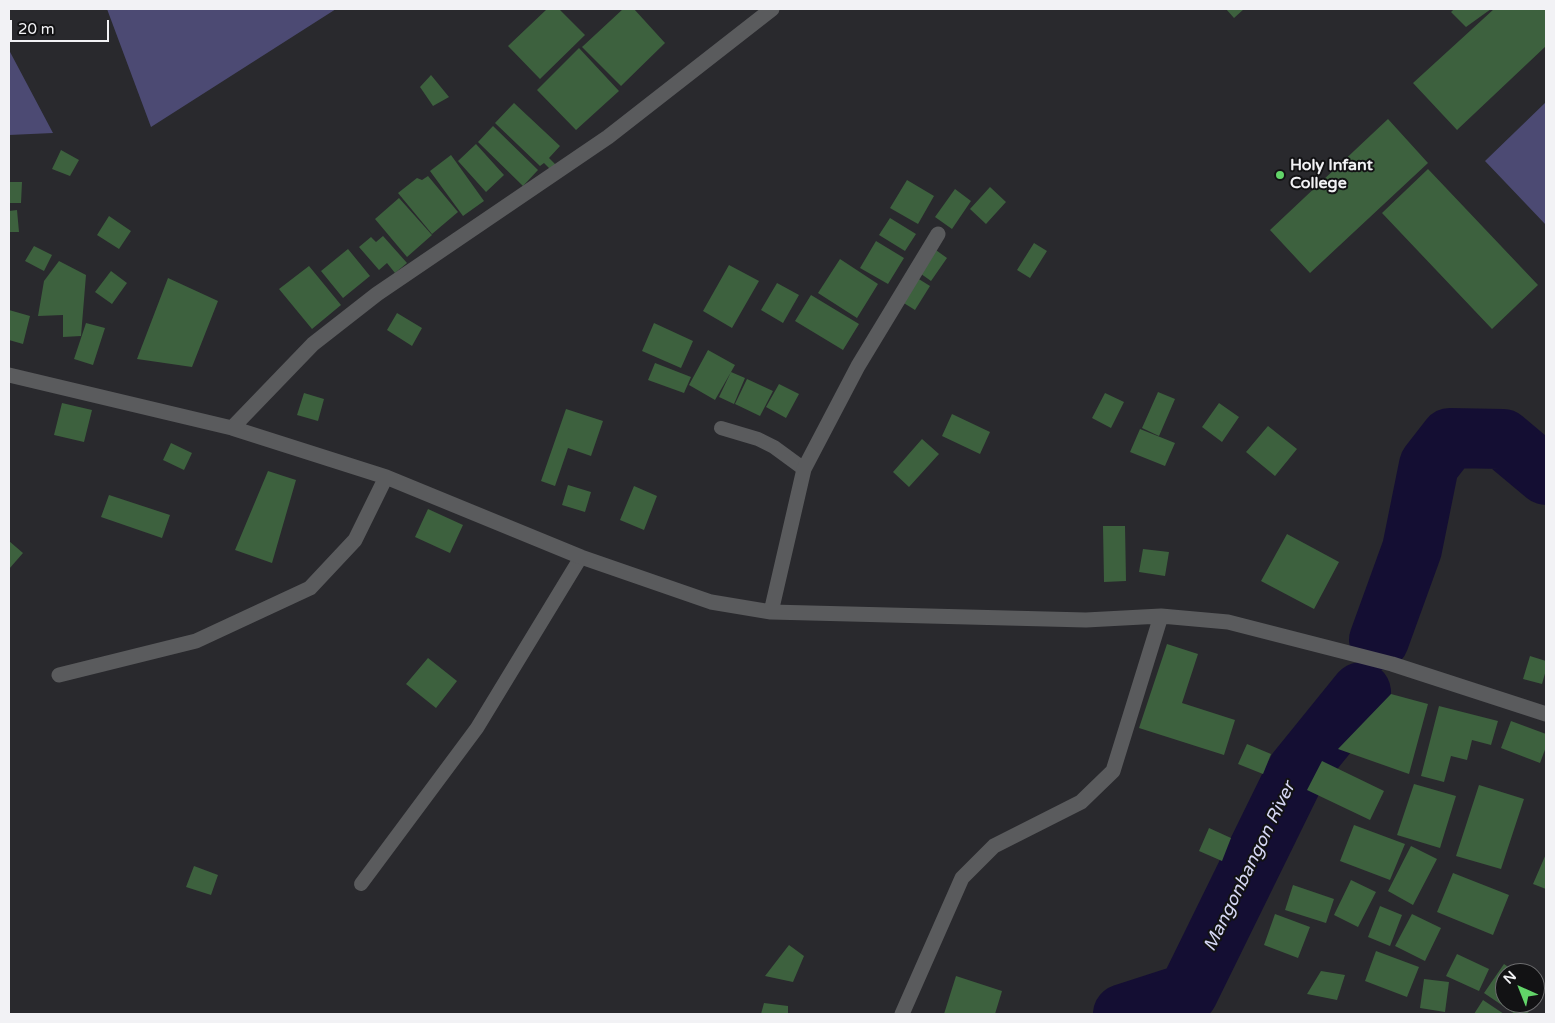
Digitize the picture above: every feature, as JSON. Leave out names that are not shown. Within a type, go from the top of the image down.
[{"type":"street","points":[[232,428],[313,344],[377,294],[608,137],[772,9]]},
{"type":"street","points":[[771,612],[804,469],[858,366],[938,234]]},
{"type":"street","points":[[9,375],[232,428],[386,478],[581,557],[711,602],[771,612],[1086,620],[1161,616],[1228,622],[1392,664],[1546,714]]},
{"type":"street","points":[[59,675],[196,641],[310,588],[355,540],[386,478]]},
{"type":"street","points":[[902,1014],[962,878],[994,846],[1081,802],[1113,772],[1161,616]]},
{"type":"lane","points":[[721,428],[758,438],[804,469]]},
{"type":"lane","points":[[362,884],[477,728],[581,557]]},
{"type":"shaded area","points":[[107,9],[336,9],[151,127]]},
{"type":"shaded area","points":[[9,50],[53,133],[9,135]]},
{"type":"shaded area","points":[[1546,102],[1546,225],[1485,161]]},
{"type":"building","points":[[547,9],[559,9],[585,35],[540,79],[508,46]]},
{"type":"building","points":[[623,9],[634,9],[665,43],[621,86],[582,47]]},
{"type":"building","points":[[1226,9],[1244,9],[1234,18]]},
{"type":"building","points":[[1454,9],[1491,9],[1466,27],[1451,12]]},
{"type":"building","points":[[1494,9],[1546,9],[1546,46],[1457,130],[1413,83]]},
{"type":"building","points":[[579,48],[619,91],[576,130],[537,90]]},
{"type":"building","points":[[431,75],[449,97],[433,106],[420,87]]},
{"type":"building","points":[[514,103],[560,146],[549,158],[557,166],[552,171],[544,163],[540,166],[495,123]]},
{"type":"building","points":[[1388,119],[1428,163],[1310,273],[1270,230]]},
{"type":"building","points":[[493,126],[538,170],[523,186],[478,142]]},
{"type":"building","points":[[476,144],[504,175],[486,192],[458,161]]},
{"type":"building","points":[[61,150],[79,160],[70,176],[52,169]]},
{"type":"building","points":[[451,155],[484,201],[463,216],[430,171]]},
{"type":"building","points":[[1428,169],[1538,285],[1492,329],[1382,213]]},
{"type":"building","points":[[428,176],[458,212],[432,234],[398,193],[417,178],[422,180]]},
{"type":"building","points":[[907,180],[934,196],[918,224],[890,208]]},
{"type":"building","points":[[9,182],[22,182],[21,203],[9,203]]},
{"type":"building","points":[[990,187],[1006,202],[986,224],[970,209]]},
{"type":"building","points":[[955,189],[971,201],[952,229],[935,217]]},
{"type":"building","points":[[399,198],[432,235],[407,257],[375,219]]},
{"type":"building","points":[[17,210],[19,232],[9,232],[9,211]]},
{"type":"building","points":[[109,216],[131,231],[119,249],[97,235]]},
{"type":"building","points":[[890,218],[916,234],[905,251],[879,235]]},
{"type":"building","points":[[383,236],[407,263],[395,273],[387,263],[379,270],[359,247],[371,237],[376,242]]},
{"type":"building","points":[[876,241],[904,258],[888,284],[860,268]]},
{"type":"building","points":[[1034,243],[1047,251],[1030,278],[1017,270]]},
{"type":"building","points":[[34,246],[52,255],[44,271],[25,261]]},
{"type":"building","points":[[933,248],[947,258],[931,281],[917,271]]},
{"type":"building","points":[[348,249],[370,276],[343,298],[321,271]]},
{"type":"building","points":[[840,259],[878,284],[857,318],[818,293]]},
{"type":"building","points":[[59,261],[86,275],[81,336],[63,337],[63,315],[38,316],[44,281]]},
{"type":"building","points":[[729,265],[759,281],[732,328],[703,311]]},
{"type":"building","points":[[309,266],[341,305],[312,329],[279,289]]},
{"type":"building","points":[[111,271],[127,283],[112,304],[95,292]]},
{"type":"building","points":[[914,276],[930,286],[915,310],[899,300]]},
{"type":"building","points":[[168,278],[218,301],[192,367],[137,359]]},
{"type":"building","points":[[777,283],[799,295],[783,323],[761,310]]},
{"type":"building","points":[[811,295],[859,324],[843,350],[795,321]]},
{"type":"building","points":[[9,310],[30,316],[23,344],[9,340]]},
{"type":"building","points":[[397,313],[422,328],[412,346],[387,330]]},
{"type":"building","points":[[86,323],[105,328],[93,365],[74,359]]},
{"type":"building","points":[[654,323],[693,341],[681,368],[642,351]]},
{"type":"building","points":[[708,350],[735,365],[715,400],[689,385]]},
{"type":"building","points":[[655,363],[691,377],[684,393],[648,380]]},
{"type":"building","points":[[731,372],[745,378],[734,404],[719,397]]},
{"type":"building","points":[[747,379],[773,391],[760,416],[735,404]]},
{"type":"building","points":[[779,384],[799,394],[786,418],[766,407]]},
{"type":"building","points":[[1158,392],[1175,399],[1159,436],[1142,428]]},
{"type":"building","points":[[304,393],[324,399],[318,421],[297,415]]},
{"type":"building","points":[[1105,393],[1124,402],[1111,428],[1092,418]]},
{"type":"building","points":[[62,403],[92,410],[84,442],[54,435]]},
{"type":"building","points":[[1219,403],[1239,417],[1222,442],[1202,427]]},
{"type":"building","points":[[566,409],[603,421],[591,456],[568,448],[555,486],[541,481]]},
{"type":"building","points":[[952,414],[990,432],[980,454],[942,436]]},
{"type":"building","points":[[1268,426],[1297,449],[1275,476],[1246,452]]},
{"type":"building","points":[[1140,429],[1175,443],[1165,466],[1130,452]]},
{"type":"building","points":[[922,439],[939,454],[909,487],[893,472]]},
{"type":"building","points":[[171,443],[192,453],[184,470],[163,460]]},
{"type":"building","points":[[268,471],[296,480],[272,563],[235,550]]},
{"type":"building","points":[[568,485],[591,492],[585,512],[562,505]]},
{"type":"building","points":[[634,486],[657,496],[644,530],[620,520]]},
{"type":"building","points":[[109,495],[170,515],[162,538],[101,517]]},
{"type":"building","points":[[428,509],[463,525],[450,553],[415,537]]},
{"type":"building","points":[[1103,526],[1125,526],[1126,581],[1104,582]]},
{"type":"building","points":[[1287,534],[1339,562],[1314,609],[1261,581]]},
{"type":"building","points":[[9,541],[23,553],[9,569]]},
{"type":"building","points":[[1143,549],[1169,552],[1165,576],[1139,572]]},
{"type":"building","points":[[1167,644],[1198,654],[1182,703],[1235,720],[1224,755],[1139,728]]},
{"type":"building","points":[[1530,656],[1546,661],[1546,670],[1542,684],[1523,679]]},
{"type":"building","points":[[428,658],[457,681],[436,708],[406,684]]},
{"type":"building","points":[[1391,694],[1428,704],[1409,774],[1338,749]]},
{"type":"building","points":[[1439,706],[1498,721],[1491,745],[1472,740],[1467,760],[1451,756],[1444,782],[1421,776]]},
{"type":"building","points":[[1511,721],[1546,734],[1546,747],[1540,763],[1501,748]]},
{"type":"building","points":[[1247,744],[1271,754],[1263,774],[1238,764]]},
{"type":"building","points":[[1322,761],[1384,791],[1370,820],[1307,790]]},
{"type":"building","points":[[1414,784],[1456,796],[1440,848],[1397,835]]},
{"type":"building","points":[[1479,785],[1524,799],[1501,869],[1456,856]]},
{"type":"building","points":[[1354,825],[1405,844],[1390,880],[1340,861]]},
{"type":"building","points":[[1209,828],[1231,838],[1222,861],[1199,851]]},
{"type":"building","points":[[1411,846],[1437,859],[1413,905],[1388,891]]},
{"type":"building","points":[[1546,854],[1546,889],[1533,884]]},
{"type":"building","points":[[194,866],[218,875],[211,895],[186,887]]},
{"type":"building","points":[[1453,873],[1509,895],[1493,935],[1437,912]]},
{"type":"building","points":[[1351,880],[1376,892],[1358,927],[1334,915]]},
{"type":"building","points":[[1293,885],[1334,899],[1326,923],[1285,910]]},
{"type":"building","points":[[1380,906],[1402,915],[1390,946],[1368,937]]},
{"type":"building","points":[[1275,914],[1310,927],[1298,958],[1264,945]]},
{"type":"building","points":[[1412,914],[1441,928],[1425,961],[1395,946]]},
{"type":"building","points":[[789,945],[804,956],[793,982],[765,976]]},
{"type":"building","points":[[1376,951],[1419,967],[1407,997],[1365,981]]},
{"type":"building","points":[[1457,954],[1489,969],[1479,991],[1446,976]]},
{"type":"building","points":[[1321,971],[1345,975],[1337,1000],[1307,994]]},
{"type":"building","points":[[956,976],[1002,991],[995,1014],[944,1014]]},
{"type":"building","points":[[1495,977],[1495,1000],[1484,993]]},
{"type":"building","points":[[1424,979],[1449,982],[1445,1012],[1420,1008]]},
{"type":"building","points":[[1483,1000],[1495,1008],[1495,1013],[1504,1014],[1474,1014]]},
{"type":"building","points":[[764,1003],[788,1006],[788,1014],[761,1014]]},
{"type":"waterway","name":"Mangonbangon River","points":[[1379,640],[1412,549],[1429,465],[1450,438],[1503,439],[1546,475]]},
{"type":"waterway","name":"Mangonbangon River","points":[[1123,1014],[1188,993],[1297,771],[1361,692]]},
{"type":"place","name":"Holy Infant College","points":[[1280,175]]}]
